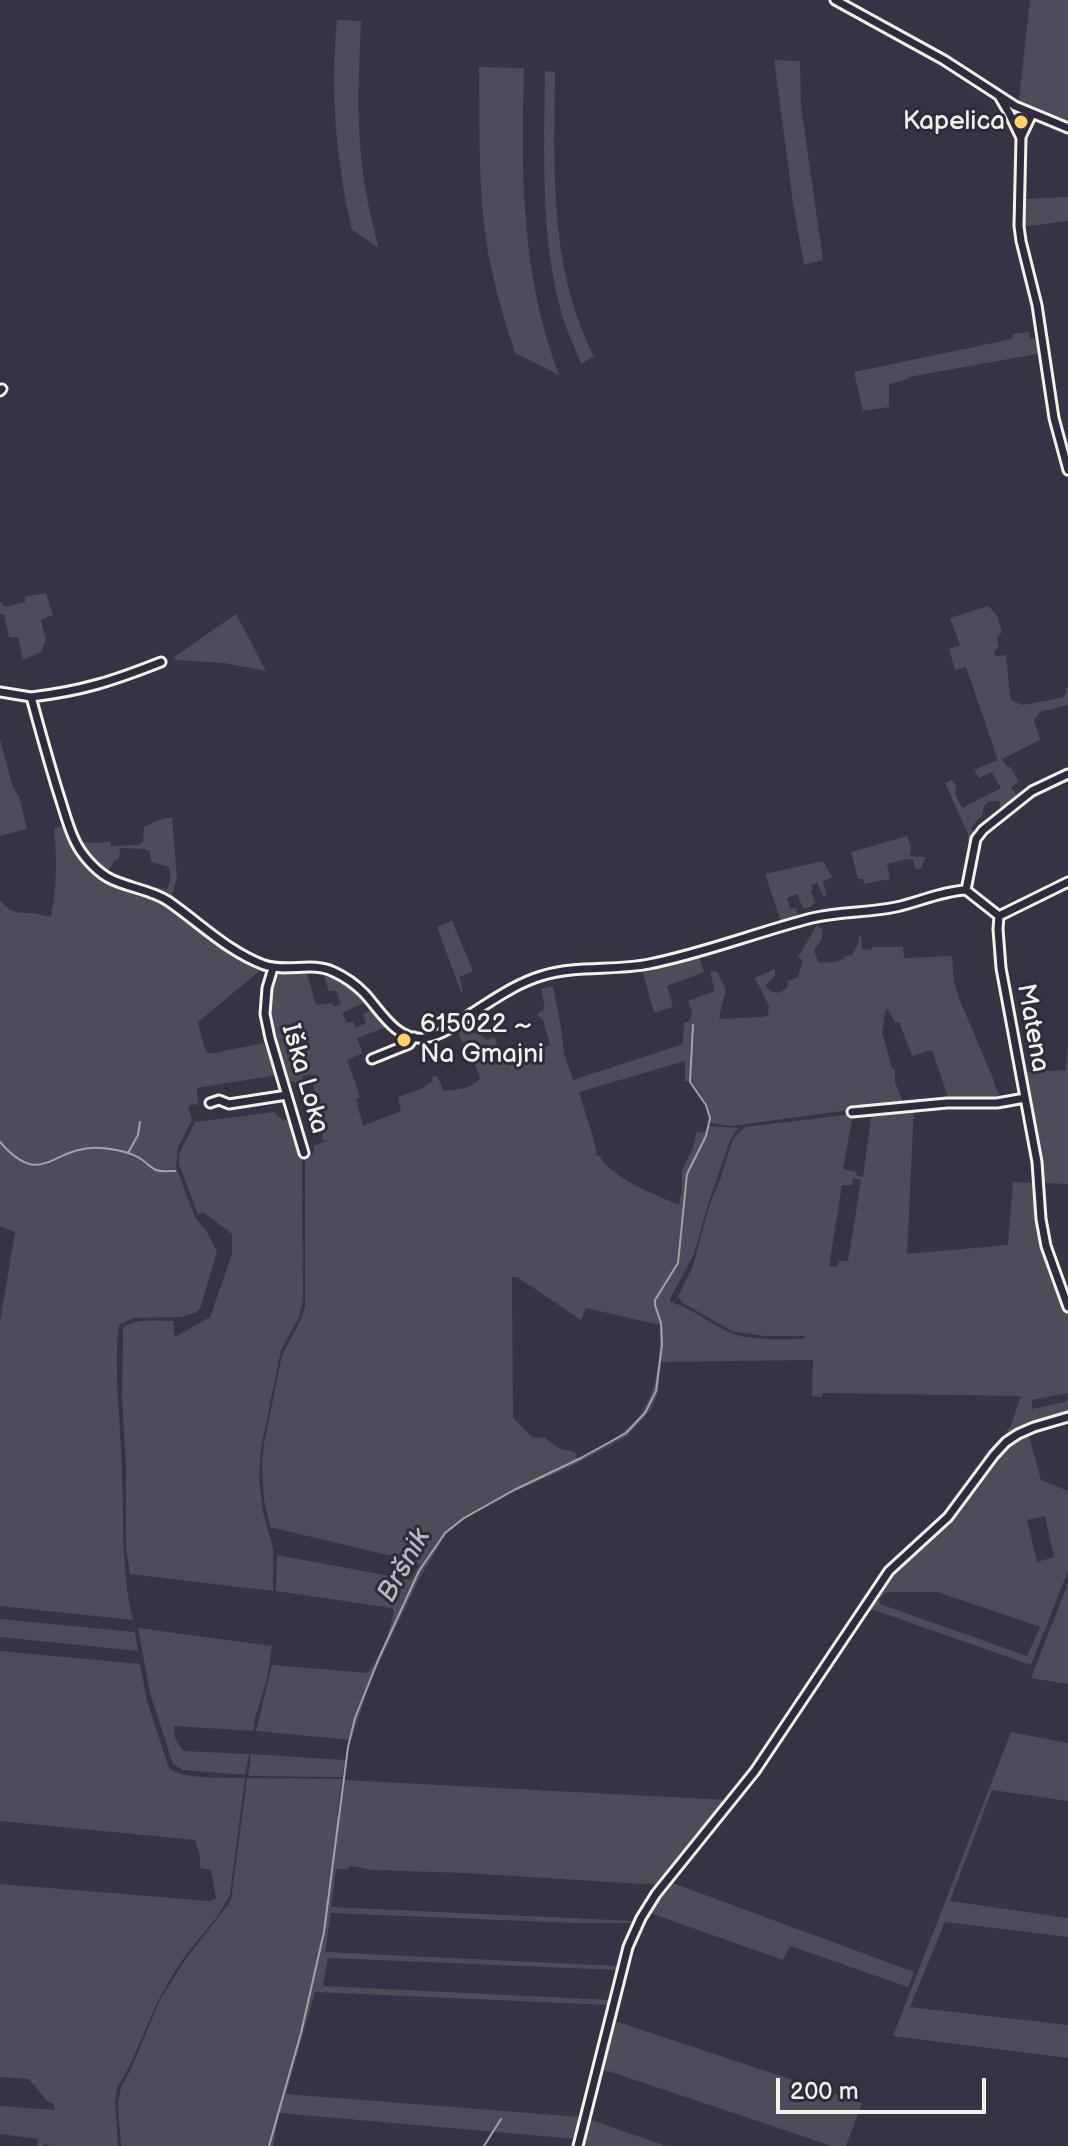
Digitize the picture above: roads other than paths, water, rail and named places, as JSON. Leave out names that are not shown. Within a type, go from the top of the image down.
[{"type":"street","points":[[835,0],[944,60],[999,96],[1032,114],[1068,128]]},
{"type":"street","points":[[999,96],[1021,138]]},
{"type":"street","points":[[1032,114],[1021,138],[1019,226],[1037,305],[1054,418],[1068,470]]},
{"type":"street","points":[[0,692],[31,697],[67,693],[110,682],[161,662]]},
{"type":"street","points":[[31,697],[75,842],[104,876],[165,899],[217,939],[258,963],[273,968],[319,967],[332,971],[356,985],[392,1025],[414,1037],[423,1038],[444,1031],[540,976],[650,964],[813,917],[892,908],[955,890],[966,890],[999,916],[1068,882]]},
{"type":"street","points":[[966,890],[976,839],[983,830],[1032,791],[1068,774]]},
{"type":"street","name":"Matena","points":[[852,1112],[947,1103],[997,1103],[1025,1098],[1001,968],[999,916]]},
{"type":"street","name":"Iška Loka","points":[[273,968],[267,988],[265,1014],[304,1153]]},
{"type":"street","points":[[372,1059],[409,1044],[414,1037]]},
{"type":"street","points":[[210,1103],[219,1100],[229,1104],[287,1095]]},
{"type":"street","points":[[1025,1098],[1037,1162],[1046,1246],[1068,1307]]},
{"type":"street","points":[[578,2146],[628,1947],[656,1894],[755,1771],[889,1571],[948,1517],[1006,1442],[1034,1427],[1068,1417]]},
{"type":"waterway","name":"Bršnik","points":[[269,2146],[301,2033],[324,1932],[348,1747],[355,1718],[419,1571],[445,1533],[464,1518],[626,1433],[645,1413],[656,1391],[662,1345],[655,1300],[678,1263],[687,1174],[706,1136],[710,1118],[706,1105],[690,1082],[693,1025]]},
{"type":"waterway","points":[[128,1153],[138,1135],[140,1122]]},
{"type":"waterway","points":[[0,1142],[14,1156],[37,1165],[84,1149],[100,1148],[132,1154],[156,1170],[175,1171]]},
{"type":"waterway","points":[[484,2146],[501,2119]]},
{"type":"place","name":"Kapelica","points":[[1021,122]]},
{"type":"place","name":"615022 ~ Na Gmajni","points":[[404,1040]]}]
